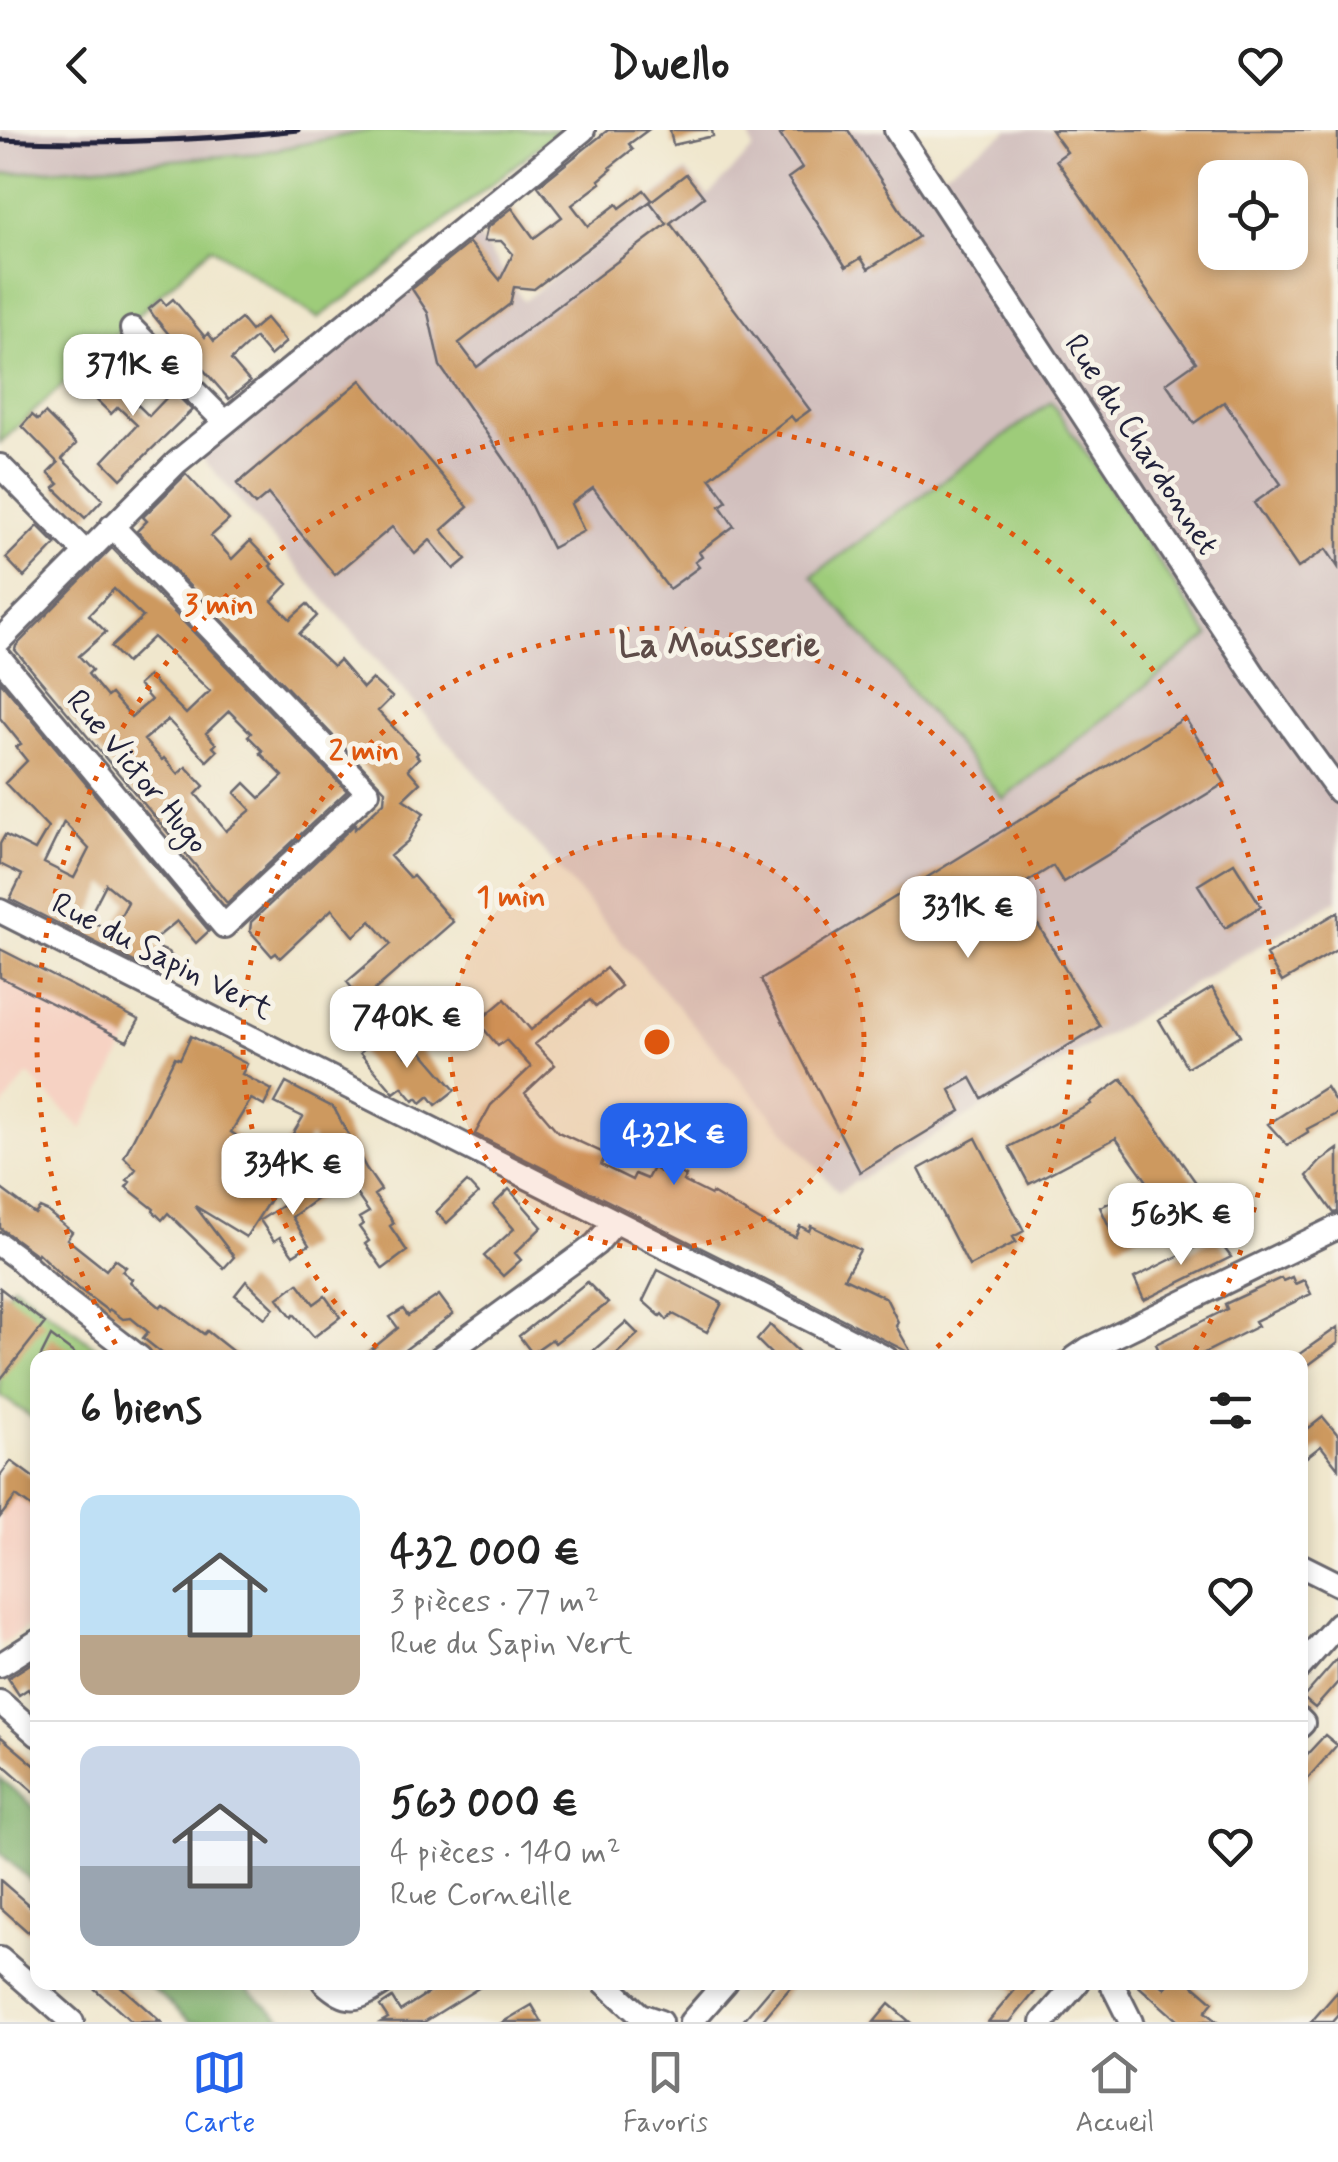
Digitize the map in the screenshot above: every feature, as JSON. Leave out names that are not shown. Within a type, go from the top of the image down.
[{"type":"street","points":[[0,640],[176,463],[583,130]]},
{"type":"street","name":"Rue du Chardonnet","points":[[896,130],[1256,678],[1338,791]]},
{"type":"street","points":[[132,329],[225,422]]},
{"type":"street","points":[[0,466],[86,552]]},
{"type":"street","name":"Rue Victor Hugo","points":[[0,658],[224,926],[368,792],[112,526]]},
{"type":"street","name":"Rue du Sapin Vert","points":[[0,911],[871,1350]]},
{"type":"street","points":[[451,1350],[596,1244],[615,1222]]},
{"type":"street","points":[[1087,1350],[1338,1226]]},
{"type":"street","points":[[0,1245],[130,1350]]},
{"type":"street","points":[[1308,1569],[1338,1584]]},
{"type":"street","points":[[1308,1657],[1338,1624]]},
{"type":"street","points":[[0,1665],[30,1645]]},
{"type":"street","points":[[0,1702],[30,1728]]},
{"type":"street","points":[[5,1973],[72,2022]]},
{"type":"street","points":[[335,1990],[347,1999],[370,1990]]},
{"type":"street","points":[[608,1990],[627,2022]]},
{"type":"street","points":[[611,1990],[640,2016],[662,2022]]},
{"type":"street","points":[[691,2022],[719,1990]]},
{"type":"street","points":[[1043,2022],[1071,1990]]},
{"type":"street","points":[[1116,1990],[1132,2022]]},
{"type":"shaded area","points":[[0,130],[371,130],[259,153],[0,174]]},
{"type":"shaded area","points":[[748,130],[913,130],[943,173],[1009,130],[1338,130],[1338,900],[838,1192],[198,453],[469,223],[524,301],[686,171],[708,196],[753,149]]},
{"type":"shaded area","points":[[0,949],[139,1020],[82,1129],[28,1074],[0,1111]]},
{"type":"shaded area","points":[[11,1461],[30,1476],[30,1626],[0,1645],[0,1475]]},
{"type":"green space","points":[[371,130],[559,130],[318,318],[211,247],[0,443],[0,174],[259,153]]},
{"type":"green space","points":[[1051,402],[1209,636],[1003,799],[812,576]]},
{"type":"green space","points":[[13,1285],[100,1350],[30,1350],[30,1416],[0,1395],[0,1303]]},
{"type":"green space","points":[[0,1778],[30,1804],[30,1880],[0,1853]]},
{"type":"green space","points":[[154,1990],[248,1990],[286,2022],[191,2022]]},
{"type":"building","points":[[608,130],[648,130],[629,144],[633,149],[610,167],[599,180],[601,183],[572,205],[588,226],[644,190],[652,200],[534,289],[514,287],[510,304],[459,343],[477,367],[667,224],[650,202],[686,174],[704,197],[670,223],[810,410],[795,421],[791,416],[710,478],[727,501],[720,506],[734,526],[699,552],[702,557],[695,562],[699,567],[669,589],[593,488],[571,504],[584,531],[552,548],[516,476],[440,366],[428,313],[412,289],[469,243],[500,280],[513,254],[501,241],[484,241],[487,228],[512,208],[534,238],[562,217],[538,186]]},
{"type":"building","points":[[670,130],[712,130],[713,136],[673,145]]},
{"type":"building","points":[[788,130],[848,130],[918,237],[868,269],[861,258],[846,267],[788,178],[802,168],[780,135]]},
{"type":"building","points":[[1051,130],[1338,130],[1338,567],[1326,549],[1298,568],[1254,503],[1281,484],[1224,402],[1194,423],[1166,383],[1196,362],[1056,160],[1067,152]]},
{"type":"building","points":[[161,299],[166,305],[173,299],[205,337],[208,333],[214,341],[241,319],[251,331],[266,318],[286,342],[270,356],[255,338],[231,360],[250,382],[229,399],[153,315],[149,309]]},
{"type":"building","points":[[93,361],[149,416],[173,391],[192,410],[121,479],[103,461],[137,425],[118,407],[111,414],[81,385],[88,378],[82,372]]},
{"type":"building","points":[[361,380],[468,507],[442,530],[466,559],[454,569],[430,540],[415,554],[392,527],[335,575],[268,494],[255,505],[237,484]]},
{"type":"building","points":[[45,413],[76,444],[62,459],[103,499],[85,518],[54,488],[59,484],[48,473],[58,463],[22,426],[32,415],[38,420]]},
{"type":"building","points":[[186,474],[229,520],[211,536],[232,559],[250,541],[272,564],[288,584],[272,601],[290,619],[307,604],[317,616],[299,634],[333,666],[339,660],[363,688],[372,679],[392,697],[378,711],[418,753],[419,758],[408,769],[420,783],[403,799],[424,813],[408,841],[390,856],[453,922],[362,1001],[347,982],[391,944],[371,921],[354,936],[332,909],[280,958],[276,953],[272,956],[250,931],[251,922],[355,824],[355,829],[384,802],[385,790],[137,531],[147,521],[143,517]]},
{"type":"building","points":[[38,526],[56,544],[24,577],[6,558]]},
{"type":"building","points":[[112,548],[347,791],[227,903],[15,650]],"holes":[[[114,589],[143,617],[111,647],[126,663],[153,637],[210,691],[186,714],[148,676],[138,685],[151,700],[131,717],[88,674],[92,670],[79,656],[106,632],[89,615]],[[229,711],[283,776],[260,798],[245,783],[235,793],[251,810],[226,831],[196,794],[204,786],[186,767],[178,774],[144,740],[168,720],[207,761],[217,751],[206,733]]]},
{"type":"building","points":[[0,681],[209,931],[196,943],[177,921],[149,944],[168,952],[176,961],[162,973],[10,899],[22,875],[0,864],[0,844],[5,835],[35,850],[48,828],[5,783],[27,761],[16,747],[21,744],[0,718]],"holes":[[[64,822],[89,849],[74,878],[44,863]],[[106,884],[128,902],[112,932],[88,919]]]},
{"type":"building","points":[[1185,718],[1225,783],[1063,882],[1053,866],[1016,889],[1100,1026],[982,1098],[971,1078],[950,1090],[961,1111],[860,1172],[761,980]]},
{"type":"building","points":[[1234,863],[1261,906],[1225,928],[1198,885]]},
{"type":"building","points":[[1338,912],[1338,949],[1282,982],[1266,955]]},
{"type":"building","points":[[0,949],[139,1020],[127,1041],[0,977]]},
{"type":"building","points":[[606,968],[621,986],[596,1007],[590,1000],[535,1044],[555,1065],[525,1093],[558,1132],[606,1154],[601,1165],[632,1180],[635,1174],[647,1179],[653,1168],[664,1174],[667,1167],[686,1176],[683,1181],[767,1225],[795,1237],[800,1226],[809,1231],[811,1226],[860,1250],[844,1278],[886,1298],[910,1350],[475,1134],[491,1105],[531,1067],[506,1040],[498,1046],[478,1022],[505,999],[531,1030]]},
{"type":"building","points":[[1212,988],[1241,1035],[1187,1067],[1159,1020]]},
{"type":"building","points":[[385,1032],[406,1056],[418,1047],[455,1090],[436,1105],[429,1096],[421,1103],[417,1098],[414,1101],[402,1087],[394,1093],[360,1053]]},
{"type":"building","points":[[191,1036],[247,1064],[242,1074],[272,1090],[264,1106],[251,1099],[231,1132],[276,1162],[303,1117],[275,1103],[286,1083],[334,1108],[381,1190],[374,1195],[394,1223],[390,1226],[407,1251],[383,1269],[365,1244],[369,1241],[359,1227],[363,1224],[359,1218],[369,1212],[350,1185],[342,1191],[310,1137],[246,1237],[195,1206],[234,1257],[224,1268],[168,1213],[162,1220],[126,1187],[136,1169],[124,1157],[175,1057],[180,1059]]},
{"type":"building","points":[[1122,1079],[1212,1205],[1183,1226],[1176,1217],[1118,1245],[1100,1207],[1149,1184],[1116,1138],[1029,1184],[1009,1147],[1091,1104]]},
{"type":"building","points":[[1326,1087],[1338,1113],[1287,1145],[1268,1124]]},
{"type":"building","points":[[976,1138],[1024,1231],[1013,1237],[1016,1242],[969,1266],[919,1169]]},
{"type":"building","points":[[1338,1149],[1338,1212],[1334,1213],[1307,1176]]},
{"type":"building","points":[[326,1178],[333,1187],[292,1217],[309,1245],[293,1255],[280,1237],[274,1241],[260,1220]]},
{"type":"building","points":[[467,1182],[478,1194],[447,1223],[436,1212]]},
{"type":"building","points":[[0,1188],[35,1214],[40,1208],[47,1211],[72,1232],[67,1239],[106,1270],[115,1259],[126,1267],[122,1271],[132,1279],[130,1282],[160,1307],[163,1304],[231,1350],[158,1350],[143,1338],[148,1332],[131,1318],[123,1319],[108,1311],[38,1253],[0,1228]]},
{"type":"building","points":[[509,1189],[542,1227],[515,1253],[521,1260],[503,1276],[484,1256],[514,1229],[493,1205]]},
{"type":"building","points":[[1216,1237],[1231,1257],[1144,1300],[1134,1278]]},
{"type":"building","points":[[658,1270],[722,1303],[707,1332],[673,1314],[667,1320],[643,1301]]},
{"type":"building","points":[[1292,1277],[1295,1284],[1304,1280],[1311,1294],[1255,1321],[1258,1326],[1210,1350],[1159,1350],[1156,1344],[1227,1309],[1225,1304],[1281,1278],[1283,1281]]},
{"type":"building","points":[[246,1281],[274,1308],[265,1318],[235,1295]]},
{"type":"building","points":[[587,1282],[608,1303],[555,1343],[552,1339],[536,1350],[530,1350],[519,1336]]},
{"type":"building","points":[[298,1283],[314,1304],[325,1296],[340,1317],[314,1337],[278,1298]]},
{"type":"building","points":[[0,1288],[45,1323],[0,1380]]},
{"type":"building","points":[[439,1295],[453,1314],[405,1350],[371,1350],[398,1328],[390,1317],[403,1309],[408,1316]]},
{"type":"building","points":[[626,1322],[638,1334],[621,1350],[594,1350]]},
{"type":"building","points":[[770,1325],[797,1350],[767,1350],[757,1340]]},
{"type":"building","points":[[1338,1327],[1338,1343],[1308,1365],[1305,1350]]},
{"type":"building","points":[[51,1336],[69,1350],[44,1350]]},
{"type":"building","points":[[1323,1417],[1338,1435],[1338,1468],[1321,1446],[1308,1456],[1308,1427]]},
{"type":"building","points":[[11,1461],[30,1475],[30,1506],[16,1496],[0,1517],[0,1476]]},
{"type":"building","points":[[1338,1658],[1338,1682],[1315,1708],[1308,1702],[1308,1692]]},
{"type":"building","points":[[30,1664],[30,1692],[28,1689],[19,1695],[8,1678]]},
{"type":"building","points":[[1325,1735],[1337,1745],[1308,1778],[1308,1753]]},
{"type":"building","points":[[0,1736],[30,1761],[30,1788],[0,1762]]},
{"type":"building","points":[[0,1880],[30,1906],[30,1930],[28,1932],[0,1907]]},
{"type":"building","points":[[96,1990],[125,1990],[161,2022],[132,2022]]},
{"type":"building","points":[[433,1990],[475,1990],[424,2022],[381,2022],[388,2018],[380,2006],[392,1998],[400,2011]]},
{"type":"building","points":[[769,1990],[788,1990],[761,2022],[742,2022]]},
{"type":"building","points":[[1036,1990],[1010,2022],[988,2022],[1014,1991]]},
{"type":"building","points":[[1143,1990],[1199,1990],[1213,2002],[1205,2012],[1217,2022],[1179,2022]]},
{"type":"building","points":[[1338,1991],[1338,2015],[1332,2022],[1311,2022]]},
{"type":"building","points":[[889,2004],[910,2022],[874,2022]]},
{"type":"building","points":[[532,2005],[542,2022],[503,2022]]},
{"type":"railway","points":[[0,140],[149,141],[298,130]]},
{"type":"district","name":"La Mousserie","points":[[719,646]]}]
